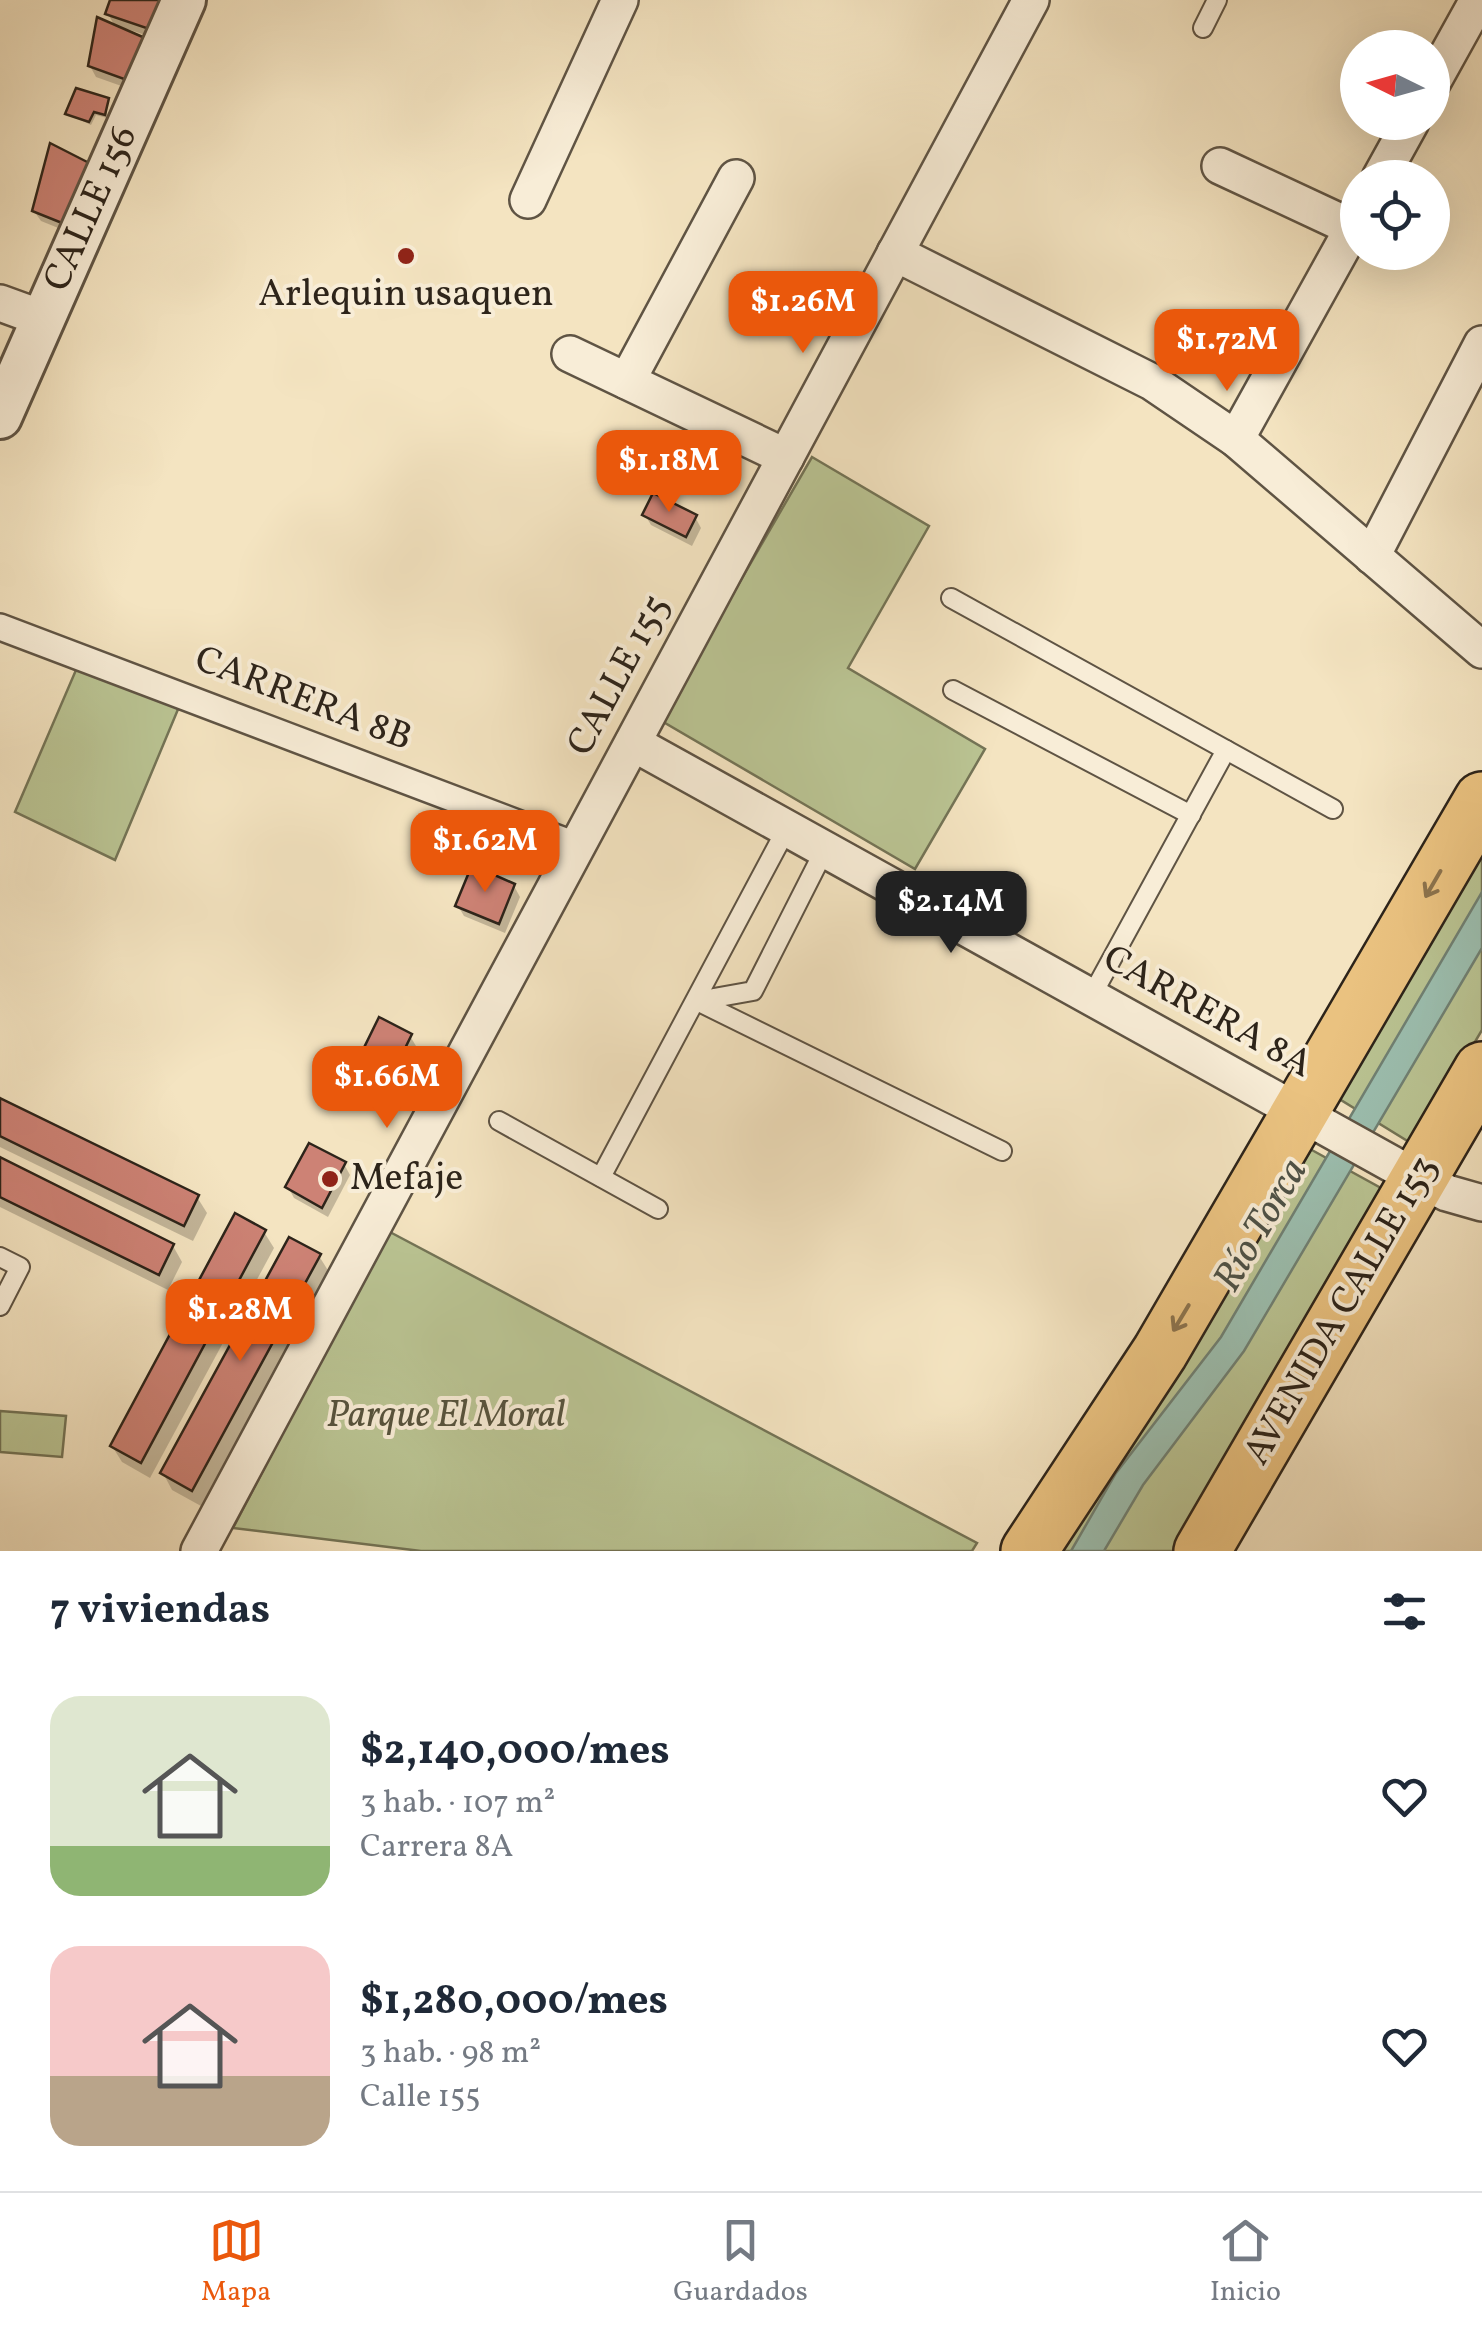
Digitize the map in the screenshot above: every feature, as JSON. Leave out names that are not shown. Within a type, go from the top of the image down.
[{"type":"main road","points":[[1028,1551],[1313,1120],[1482,800]]},
{"type":"main road","name":"AVENIDA CALLE 153","points":[[1202,1551],[1415,1157],[1482,1070]]},
{"type":"street","name":"CALLE 156","points":[[0,417],[184,0]]},
{"type":"street","points":[[528,200],[620,0]]},
{"type":"street","name":"CALLE 155","points":[[199,1551],[1031,0]]},
{"type":"street","points":[[1450,51],[1478,0]]},
{"type":"street","points":[[1220,166],[1340,218]]},
{"type":"street","points":[[627,381],[736,178]]},
{"type":"street","points":[[1236,439],[1340,251]]},
{"type":"street","points":[[896,253],[1152,382],[1236,439],[1482,650]]},
{"type":"street","points":[[0,303],[44,320]]},
{"type":"street","points":[[1372,556],[1482,344]]},
{"type":"street","points":[[570,354],[786,457]]},
{"type":"street","name":"CARRERA 8B","points":[[0,627],[578,846]]},
{"type":"street","name":"CARRERA 8A","points":[[633,743],[1313,1120],[1415,1157],[1482,1200]]},
{"type":"street","name":"CARRERA 8A","points":[[1415,1157],[1450,1156],[1464,1181],[1482,1200]]},
{"type":"lane","points":[[1203,28],[1217,0]]},
{"type":"lane","points":[[951,598],[1333,809]]},
{"type":"lane","points":[[953,690],[1191,815]]},
{"type":"lane","points":[[1091,996],[1226,750]]},
{"type":"lane","points":[[601,1178],[787,828]]},
{"type":"lane","points":[[696,1001],[754,991],[825,849]]},
{"type":"lane","points":[[696,1001],[1002,1152]]},
{"type":"lane","points":[[499,1121],[658,1209]]},
{"type":"lane","points":[[0,1257],[20,1267],[0,1306]]},
{"type":"green space","points":[[812,457],[929,526],[848,668],[985,749],[915,869],[660,720]]},
{"type":"green space","points":[[82,656],[184,695],[115,860],[15,812]]},
{"type":"green space","points":[[1482,826],[1482,1030],[1414,1145],[1328,1092]]},
{"type":"green space","points":[[1310,1149],[1390,1193],[1186,1551],[1049,1551]]},
{"type":"green space","name":"Parque El Moral","points":[[388,1231],[977,1543],[972,1551],[421,1551],[233,1528]]},
{"type":"green space","points":[[0,1411],[66,1416],[62,1457],[0,1452]]},
{"type":"shaded area","points":[[1482,892],[1482,948],[1244,1351],[1143,1485],[1104,1551],[1071,1551],[1116,1473],[1221,1337]]},
{"type":"building","points":[[110,0],[169,0],[158,32],[105,14]]},
{"type":"building","points":[[97,17],[154,42],[135,83],[88,66]]},
{"type":"building","points":[[76,88],[109,98],[105,115],[94,112],[89,122],[65,114]]},
{"type":"building","points":[[50,143],[99,168],[77,229],[32,211]]},
{"type":"building","points":[[653,493],[697,515],[686,537],[642,515]]},
{"type":"building","points":[[472,865],[515,884],[499,924],[455,906]]},
{"type":"building","points":[[379,1017],[412,1034],[388,1083],[355,1066]]},
{"type":"building","points":[[0,1098],[199,1195],[184,1226],[0,1136]]},
{"type":"building","points":[[309,1143],[346,1162],[322,1208],[285,1187]]},
{"type":"building","points":[[0,1157],[174,1244],[159,1275],[0,1197]]},
{"type":"building","points":[[235,1213],[266,1230],[141,1463],[110,1446]]},
{"type":"building","points":[[289,1237],[321,1254],[192,1491],[160,1473]]},
{"type":"place","name":"Arlequin usaquen","points":[[406,256]]},
{"type":"place","name":"Mefaje","points":[[330,1179]]},
{"type":"water label","name":"Río Torca","points":[[1262,1226]]}]
